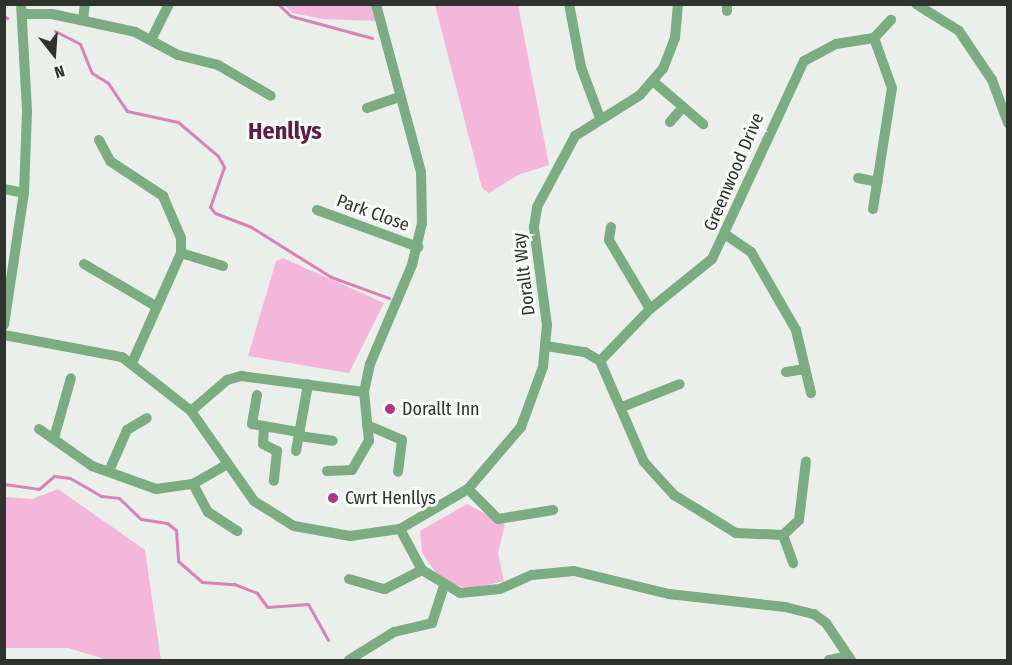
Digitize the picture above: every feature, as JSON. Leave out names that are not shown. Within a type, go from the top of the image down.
[{"type":"street","points":[[83,20],[85,4]]},
{"type":"street","points":[[151,40],[169,4]]},
{"type":"street","points":[[327,471],[352,470],[369,441],[364,392],[418,247],[424,184],[399,98],[376,4]]},
{"type":"street","points":[[569,4],[581,67],[600,118]]},
{"type":"street","name":"Dorallt Way","points":[[4,335],[106,351],[132,363],[191,411],[226,465],[255,501],[294,526],[350,536],[400,529],[468,489],[521,427],[538,388],[546,346],[546,296],[534,227],[537,207],[575,136],[654,82],[670,56],[678,4]]},
{"type":"street","points":[[916,4],[959,31],[997,89],[1008,123]]},
{"type":"street","points":[[4,325],[24,193],[27,110],[21,9],[83,20],[151,40],[178,55],[218,65],[271,96]]},
{"type":"street","points":[[873,209],[892,88],[874,38],[891,20]]},
{"type":"street","name":"Greenwood Drive","points":[[600,362],[650,309],[712,259],[726,235],[804,62],[836,44],[874,38]]},
{"type":"street","points":[[654,82],[703,124]]},
{"type":"street","points":[[367,108],[399,98]]},
{"type":"street","points":[[670,122],[683,107]]},
{"type":"street","points":[[99,140],[110,161],[163,196],[175,217],[181,253],[154,305],[143,349],[132,363]]},
{"type":"street","points":[[858,178],[878,182]]},
{"type":"street","points":[[4,189],[24,193]]},
{"type":"street","name":"Park Close","points":[[317,210],[418,247]]},
{"type":"street","points":[[611,227],[609,240],[650,309]]},
{"type":"street","points":[[726,235],[751,252],[796,330],[811,393]]},
{"type":"street","points":[[181,253],[223,266]]},
{"type":"street","points":[[84,264],[154,305]]},
{"type":"street","points":[[546,346],[585,352],[600,362],[622,407],[644,462],[674,495],[736,532],[783,535]]},
{"type":"street","points":[[786,372],[805,369]]},
{"type":"street","points":[[191,411],[227,380],[241,376],[364,392]]},
{"type":"street","points":[[54,438],[71,378]]},
{"type":"street","points":[[296,451],[308,384]]},
{"type":"street","points":[[622,407],[680,384]]},
{"type":"street","points":[[257,395],[252,424],[333,441]]},
{"type":"street","points":[[108,471],[127,430],[147,418]]},
{"type":"street","points":[[367,425],[402,440],[399,471]]},
{"type":"street","points":[[264,426],[263,444],[278,451],[274,482]]},
{"type":"street","points":[[39,429],[92,466],[156,489],[193,484],[226,465]]},
{"type":"street","points":[[783,535],[805,506],[806,461]]},
{"type":"street","points":[[193,484],[207,512],[237,531]]},
{"type":"street","points":[[468,489],[498,519],[553,510]]},
{"type":"street","points":[[400,529],[422,570],[444,586],[475,595],[532,575],[574,572],[669,594],[785,607],[814,614],[850,658]]},
{"type":"street","points":[[783,535],[793,563]]},
{"type":"street","points":[[349,579],[385,589],[422,570]]},
{"type":"street","points":[[349,660],[394,632],[432,623],[444,586]]},
{"type":"street","points":[[829,660],[850,658]]},
{"type":"shaded area","points":[[284,5],[372,5],[376,21],[322,19],[293,13]]},
{"type":"shaded area","points":[[435,5],[518,5],[549,165],[518,175],[489,193],[482,188]]},
{"type":"shaded area","points":[[283,258],[384,303],[349,373],[248,356],[276,261]]},
{"type":"shaded area","points":[[58,489],[145,550],[161,660],[108,660],[68,648],[5,648],[5,497],[32,499]]},
{"type":"shaded area","points":[[467,504],[505,524],[498,554],[504,581],[470,589],[454,584],[436,573],[422,553],[420,531]]},
{"type":"waterway","points":[[278,4],[291,16],[372,38]]},
{"type":"waterway","points":[[55,31],[80,44],[92,73],[108,83],[127,111],[178,122],[218,156],[224,167],[210,207],[215,213],[251,227],[331,277],[389,298]]},
{"type":"waterway","points":[[4,484],[39,489],[54,476],[70,478],[101,496],[119,498],[141,519],[167,523],[176,530],[178,561],[202,582],[234,584],[257,593],[267,607],[308,604],[328,640]]},
{"type":"place","name":"Dorallt Inn","points":[[390,409]]},
{"type":"place","name":"Cwrt Henllys","points":[[333,498]]},
{"type":"district","name":"Henllys","points":[[285,132]]}]
